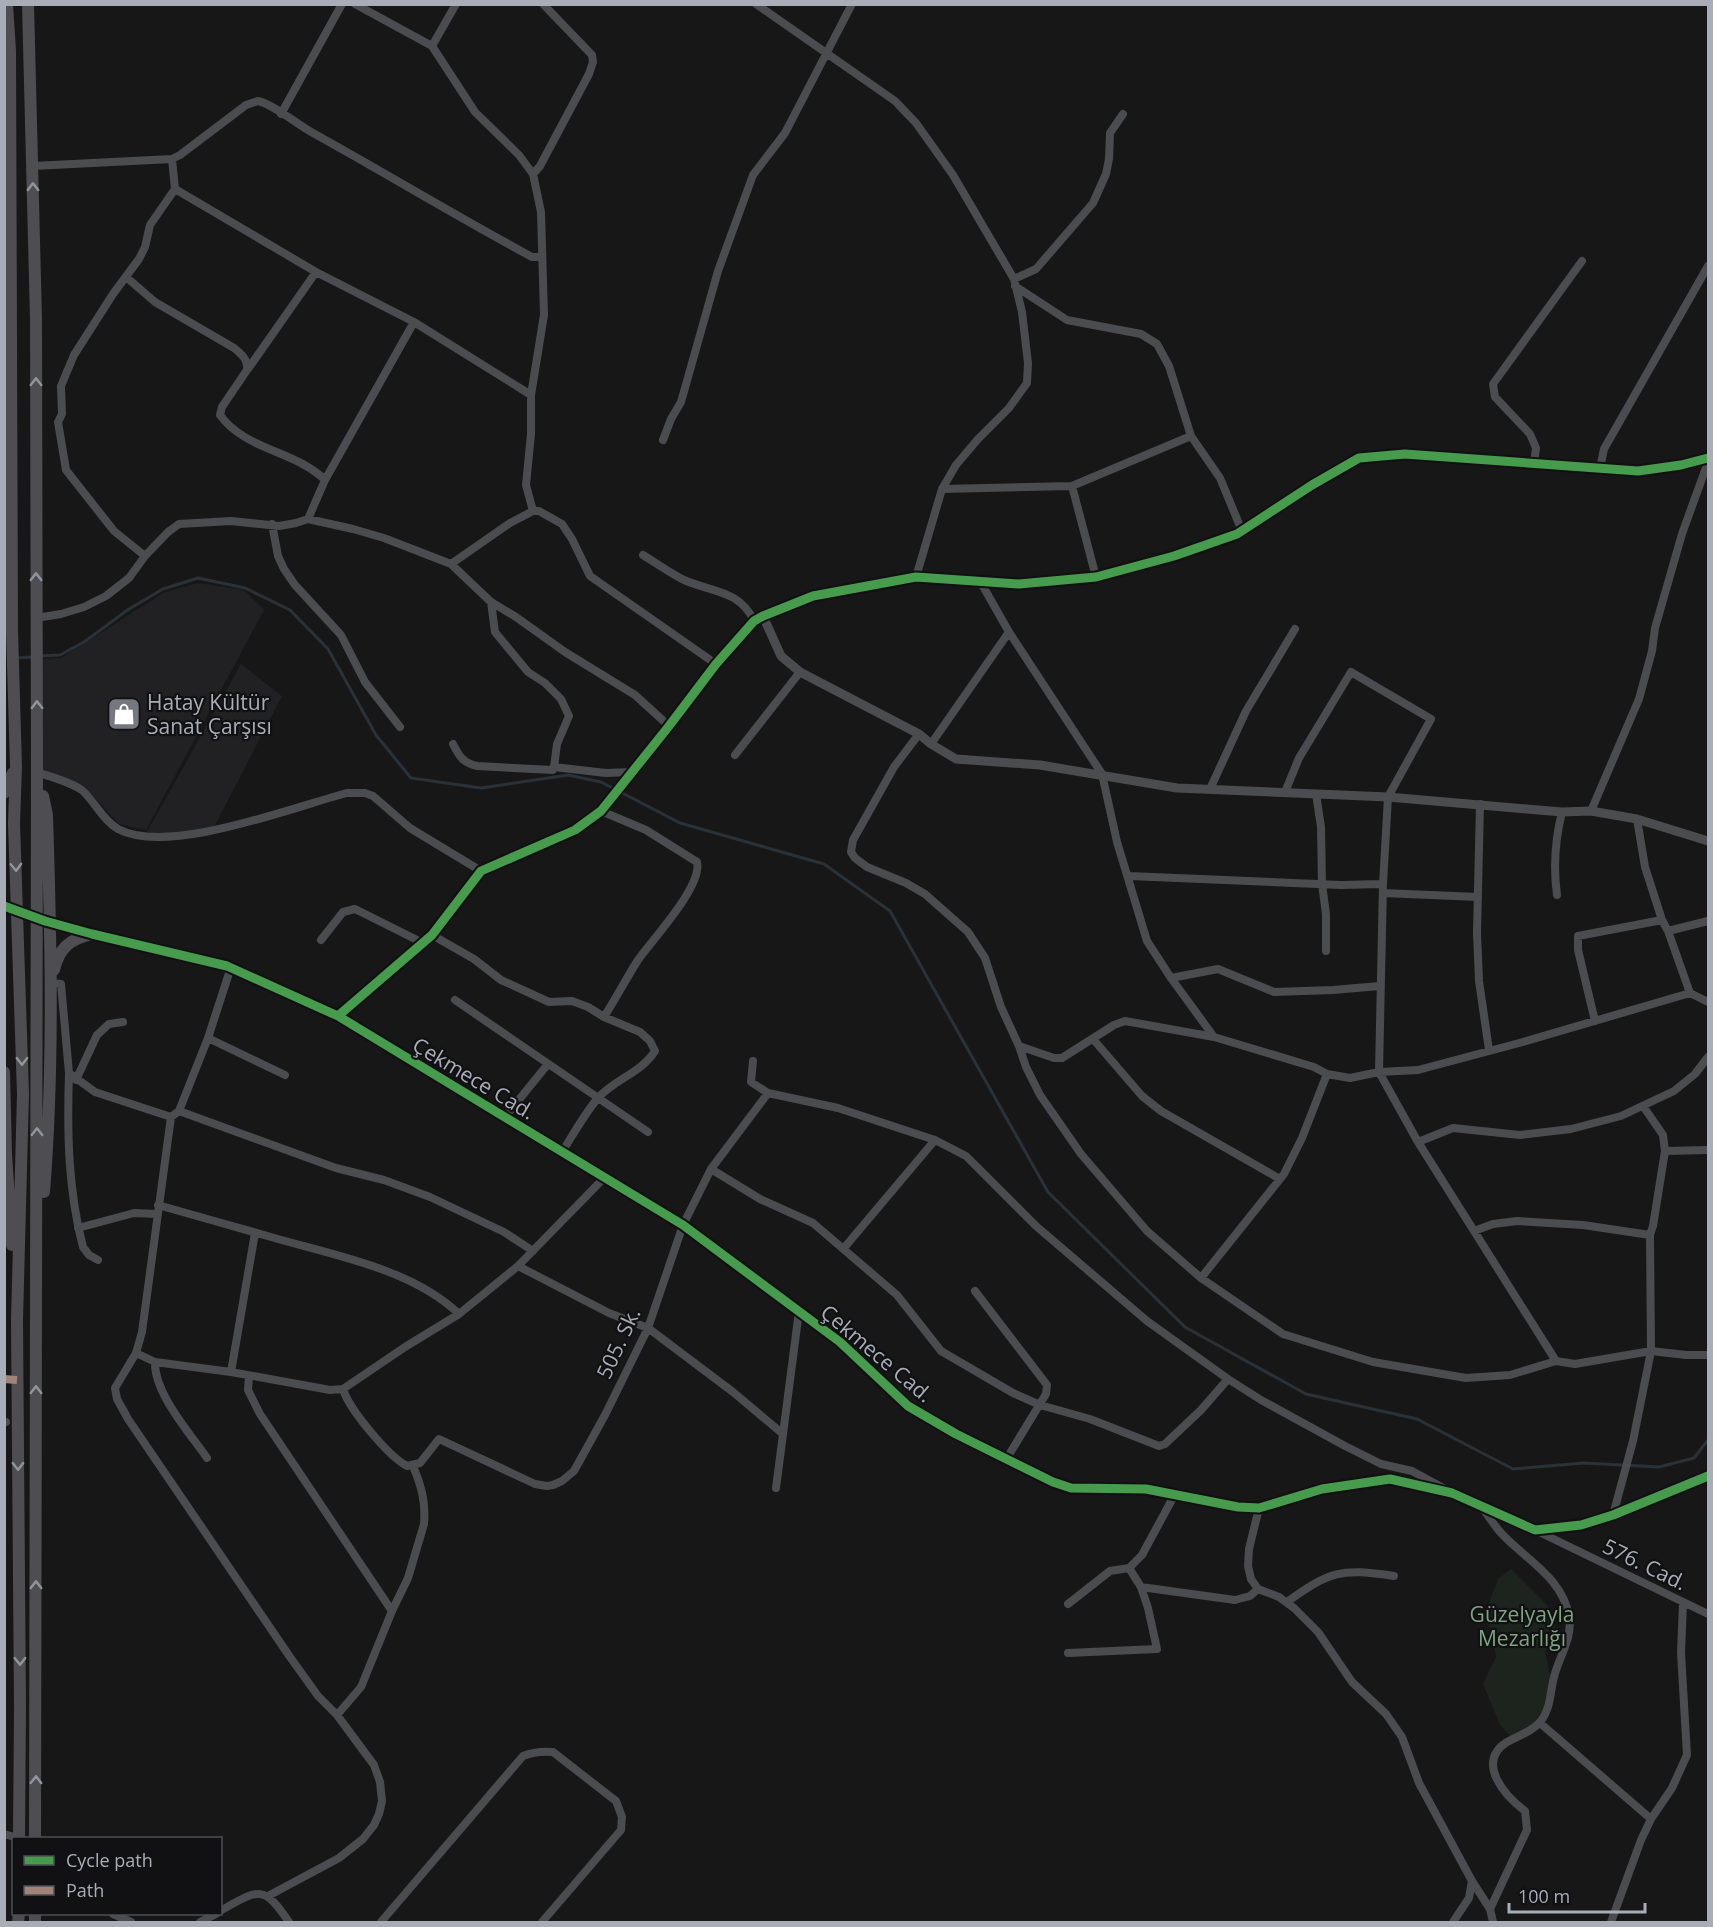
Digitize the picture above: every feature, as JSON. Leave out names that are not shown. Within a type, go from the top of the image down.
[{"type":"highway","points":[[7,4],[10,51],[12,631],[16,766],[14,823],[23,1094],[17,1320],[19,1837]]},
{"type":"highway","points":[[28,4],[36,319],[35,1837]]},
{"type":"highway","points":[[4,793],[16,766]]},
{"type":"highway","points":[[35,1294],[47,1146],[51,983],[47,815],[37,767]]},
{"type":"highway","points":[[51,983],[56,961],[65,946],[77,938],[92,934]]},
{"type":"highway","points":[[4,1072],[6,1154],[17,1320]]},
{"type":"street","points":[[281,114],[342,4]]},
{"type":"street","points":[[355,4],[432,46],[475,112],[519,156],[533,174],[541,212],[544,315],[531,395],[531,434],[526,486],[532,511]]},
{"type":"street","points":[[432,46],[456,4]]},
{"type":"street","points":[[533,174],[540,166],[589,74],[593,62],[592,55],[543,4]]},
{"type":"street","points":[[756,4],[895,101],[916,123],[953,175],[1015,283],[1022,312],[1028,383],[956,465],[942,489],[916,577]]},
{"type":"street","points":[[663,440],[681,402],[718,271],[753,175],[785,133],[852,4]]},
{"type":"street","points":[[33,166],[172,159],[252,103],[262,102],[447,211],[532,257],[541,257]]},
{"type":"street","points":[[1015,283],[1036,269],[1093,203],[1106,174],[1110,133],[1123,114]]},
{"type":"street","points":[[145,556],[114,531],[66,470],[58,422],[62,414],[61,386],[74,356],[145,247],[150,225],[175,189],[172,159]]},
{"type":"street","points":[[175,189],[316,272],[414,322],[531,395]]},
{"type":"street","points":[[1534,463],[1536,448],[1530,434],[1495,397],[1493,384],[1582,261]]},
{"type":"street","points":[[1600,468],[1604,449],[1708,266]]},
{"type":"street","points":[[316,272],[222,407],[220,415],[229,427],[268,449],[316,471],[325,480]]},
{"type":"street","points":[[126,277],[155,302],[234,348],[244,357],[248,370]]},
{"type":"street","points":[[1015,283],[1067,320],[1141,334],[1157,344],[1169,366],[1191,436],[1220,478],[1242,531]]},
{"type":"street","points":[[308,519],[325,480],[414,322]]},
{"type":"street","points":[[942,489],[1072,486],[1191,436]]},
{"type":"street","points":[[338,1016],[432,935],[481,871],[575,830],[601,811],[716,664],[758,619],[813,596],[916,577],[1019,585],[1096,577],[1174,556],[1242,531],[1312,485],[1359,458],[1404,454],[1638,471],[1708,460],[1682,534],[1655,628],[1652,651],[1640,699],[1591,811]]},
{"type":"street","points":[[1072,486],[1096,577]]},
{"type":"street","points":[[451,564],[510,524],[532,511],[539,511],[562,524],[590,576],[716,664]]},
{"type":"street","points":[[36,618],[84,607],[106,596],[129,578],[145,556],[179,524],[231,521],[279,526],[308,519],[384,538],[451,564],[490,602],[635,695],[669,726]]},
{"type":"street","points":[[272,524],[278,556],[284,569],[295,585],[341,635],[365,682],[400,727]]},
{"type":"street","points":[[644,555],[685,580],[735,598],[758,619],[781,656],[800,672],[919,734],[956,759],[1040,765],[1177,788],[1388,797],[1563,812],[1591,811],[1637,819],[1708,841]]},
{"type":"street","points":[[980,581],[1009,632],[1102,774],[1117,842],[1147,941],[1214,1037]]},
{"type":"street","points":[[490,602],[495,632],[528,672],[561,699],[569,716],[557,744],[554,767]]},
{"type":"street","points":[[1210,789],[1246,711],[1295,629]]},
{"type":"street","points":[[931,744],[1009,632]]},
{"type":"street","points":[[735,754],[800,672]]},
{"type":"street","points":[[1285,792],[1299,758],[1351,672],[1431,719],[1388,797],[1383,889],[1379,1072],[1418,1142],[1556,1361]]},
{"type":"street","points":[[919,734],[894,767],[853,840],[851,852],[867,867],[906,883],[925,894],[968,932],[985,958],[1001,1007],[1040,1095],[1081,1154],[1147,1232],[1201,1278],[1283,1335],[1373,1362],[1466,1377],[1509,1375],[1556,1361],[1575,1364],[1651,1352],[1708,1355]]},
{"type":"street","points":[[453,744],[466,764],[553,770],[554,767],[606,773],[632,772]]},
{"type":"street","points":[[37,767],[82,790],[118,829],[141,836],[210,832],[347,793],[365,793],[373,796],[410,828],[481,871]]},
{"type":"street","points":[[1316,794],[1321,827],[1326,951]]},
{"type":"street","points":[[1480,804],[1479,981],[1489,1050]]},
{"type":"street","points":[[601,811],[646,830],[697,862],[698,868],[686,897],[639,959],[604,1017]]},
{"type":"street","points":[[1557,896],[1554,869],[1557,833],[1563,812]]},
{"type":"street","points":[[1637,819],[1645,867],[1662,920],[1690,993]]},
{"type":"street","points":[[1129,876],[1322,884],[1478,897]]},
{"type":"street","name":"Çekmece Cad.","points":[[6,907],[92,934],[231,968],[338,1016],[683,1225],[840,1341],[908,1406],[956,1434],[1053,1482],[1071,1488],[1146,1489],[1238,1507],[1258,1508],[1322,1489],[1390,1479],[1452,1493],[1535,1530],[1581,1525],[1613,1515],[1708,1476]]},
{"type":"street","points":[[321,940],[343,912],[355,909],[423,944]]},
{"type":"street","points":[[1595,1021],[1578,950],[1578,936],[1662,920]]},
{"type":"street","points":[[1668,931],[1708,921]]},
{"type":"street","points":[[432,935],[474,959],[501,980],[549,1002],[572,1001],[588,1007],[604,1017],[640,1032],[650,1041],[655,1051],[649,1060],[616,1082],[598,1098],[562,1152]]},
{"type":"street","points":[[231,968],[208,1038],[179,1111],[171,1117],[142,1332],[135,1353],[116,1388],[121,1408],[290,1657],[318,1696],[337,1714],[378,1773],[382,1791],[378,1819],[363,1839],[347,1853],[268,1896]]},
{"type":"street","points":[[1171,978],[1218,969],[1274,992],[1380,986]]},
{"type":"street","points":[[51,983],[61,984],[69,1073],[67,1122],[71,1186],[78,1228],[83,1247],[89,1255],[98,1260]]},
{"type":"street","points":[[1019,1046],[1054,1059],[1062,1058],[1114,1025],[1125,1021],[1214,1037],[1314,1067],[1327,1074],[1350,1078],[1379,1072],[1418,1070],[1690,993],[1708,1002]]},
{"type":"street","points":[[455,1000],[648,1132]]},
{"type":"street","points":[[76,1080],[97,1035],[109,1024],[123,1022]]},
{"type":"street","points":[[208,1038],[285,1075]]},
{"type":"street","points":[[1094,1039],[1142,1096],[1161,1111],[1280,1179]]},
{"type":"street","points":[[1418,1142],[1453,1128],[1520,1135],[1571,1129],[1621,1116],[1674,1091],[1695,1074],[1708,1057]]},
{"type":"street","points":[[753,1061],[751,1082],[768,1093],[838,1108],[935,1140],[966,1156],[1036,1226],[1147,1322],[1228,1379],[1261,1400],[1345,1446],[1381,1464],[1412,1471],[1452,1493]]},
{"type":"street","points":[[504,1118],[548,1064]]},
{"type":"street","points":[[69,1073],[95,1092],[171,1117]]},
{"type":"street","points":[[1201,1278],[1280,1179],[1302,1138],[1327,1074]]},
{"type":"street","name":"505. Sk.","points":[[412,1466],[426,1458],[440,1438],[535,1484],[553,1485],[574,1471],[648,1328],[683,1225],[711,1169],[768,1093]]},
{"type":"street","points":[[1613,1515],[1633,1441],[1651,1352],[1650,1235],[1665,1151],[1663,1135],[1642,1106]]},
{"type":"street","points":[[179,1111],[336,1168],[384,1180],[430,1197],[504,1232],[533,1251]]},
{"type":"street","points":[[844,1248],[935,1140]]},
{"type":"street","points":[[1665,1151],[1708,1150]]},
{"type":"street","points":[[711,1169],[760,1199],[813,1223],[897,1295],[941,1351],[1013,1393],[1040,1405],[1090,1419],[1159,1446],[1165,1444],[1201,1410],[1228,1379]]},
{"type":"street","points":[[135,1353],[155,1362],[231,1372],[330,1390],[343,1389],[459,1314],[518,1266],[604,1178]]},
{"type":"street","points":[[78,1228],[158,1209],[343,1257],[406,1278],[438,1296],[459,1314]]},
{"type":"street","points":[[1474,1231],[1492,1224],[1517,1221],[1583,1225],[1650,1235]]},
{"type":"street","points":[[231,1372],[255,1233]]},
{"type":"street","points":[[518,1266],[609,1313],[648,1328],[733,1392],[783,1434]]},
{"type":"street","points":[[975,1291],[1047,1385],[1046,1394],[1040,1405],[1007,1458]]},
{"type":"street","points":[[776,1488],[799,1311]]},
{"type":"street","points":[[155,1362],[155,1375],[160,1390],[207,1458]]},
{"type":"street","points":[[249,1376],[248,1390],[260,1414],[392,1611]]},
{"type":"street","points":[[337,1714],[361,1687],[408,1578],[424,1524],[424,1496],[412,1466],[402,1463],[387,1449],[347,1400],[343,1389]]},
{"type":"street","points":[[1068,1604],[1110,1571],[1129,1568],[1142,1555],[1175,1494]]},
{"type":"street","points":[[1482,1507],[1501,1533],[1547,1573],[1560,1592],[1569,1618],[1568,1640],[1554,1677],[1546,1713],[1527,1734],[1506,1743],[1497,1750],[1493,1758],[1492,1772],[1509,1799],[1525,1811],[1527,1830],[1490,1910]]},
{"type":"street","points":[[1258,1508],[1249,1549],[1248,1566],[1251,1579],[1258,1588],[1287,1602],[1318,1632],[1352,1682],[1386,1714],[1402,1737],[1419,1783],[1490,1910],[1493,1923]]},
{"type":"street","name":"576. Cad.","points":[[1535,1530],[1708,1614]]},
{"type":"street","points":[[1068,1653],[1158,1649],[1141,1587],[1129,1568]]},
{"type":"street","points":[[1287,1602],[1314,1583],[1339,1573],[1394,1576]]},
{"type":"street","points":[[1141,1587],[1235,1600],[1250,1596],[1258,1588]]},
{"type":"street","points":[[1611,1923],[1641,1840],[1651,1819],[1672,1788],[1687,1755],[1681,1653],[1683,1603]]},
{"type":"street","points":[[1540,1722],[1651,1819]]},
{"type":"street","points":[[381,1923],[523,1756],[545,1751],[553,1752],[616,1801],[621,1812],[622,1824],[621,1830],[604,1852],[542,1923]]},
{"type":"street","points":[[1453,1923],[1469,1898],[1472,1881]]},
{"type":"street","points":[[222,1910],[250,1895],[260,1894],[268,1896],[275,1902],[289,1923]]},
{"type":"street","points":[[115,1915],[131,1923]]},
{"type":"street","points":[[200,1923],[214,1915]]},
{"type":"shaded area","name":"Hatay Kültür Sanat Çarşısı","points":[[198,583],[244,590],[264,610],[146,830],[119,824],[84,786],[41,770],[39,659],[61,658],[165,592]]},
{"type":"shaded area","points":[[241,664],[282,696],[211,833],[172,836],[147,832]]},
{"type":"green space","name":"Güzelyayla Mezarlığı","points":[[1511,1569],[1548,1606],[1556,1630],[1545,1651],[1551,1681],[1542,1720],[1527,1733],[1510,1736],[1500,1725],[1483,1684],[1496,1657],[1486,1610],[1498,1579]]},
{"type":"waterway","points":[[39,656],[60,655],[84,642],[129,609],[163,589],[198,578],[245,588],[290,610],[328,649],[376,735],[411,778],[481,788],[568,775],[601,782],[680,823],[824,864],[890,911],[1048,1192],[1185,1327],[1306,1394],[1417,1419],[1513,1469],[1584,1463],[1659,1467],[1694,1458],[1708,1440]]},
{"type":"waterway","points":[[15,658],[32,657]]},
{"type":"marked path","points":[[4,1379],[17,1380]]},
{"type":"cycle path","points":[[338,1016],[432,935],[481,871],[575,830],[601,811],[716,664],[754,621],[763,616],[813,596],[916,577],[1019,584],[1096,577],[1174,556],[1237,534],[1312,485],[1359,458],[1405,454],[1638,471],[1681,465],[1708,458]]},
{"type":"cycle path","points":[[4,906],[45,921],[92,934],[227,966],[338,1016],[683,1225],[840,1342],[908,1406],[956,1434],[1053,1482],[1071,1488],[1146,1489],[1238,1507],[1259,1508],[1322,1489],[1390,1479],[1452,1493],[1535,1530],[1581,1525],[1613,1515],[1708,1476]]},
{"type":"place","name":"Hatay Kültür Sanat Çarşısı","points":[[124,714]]}]
